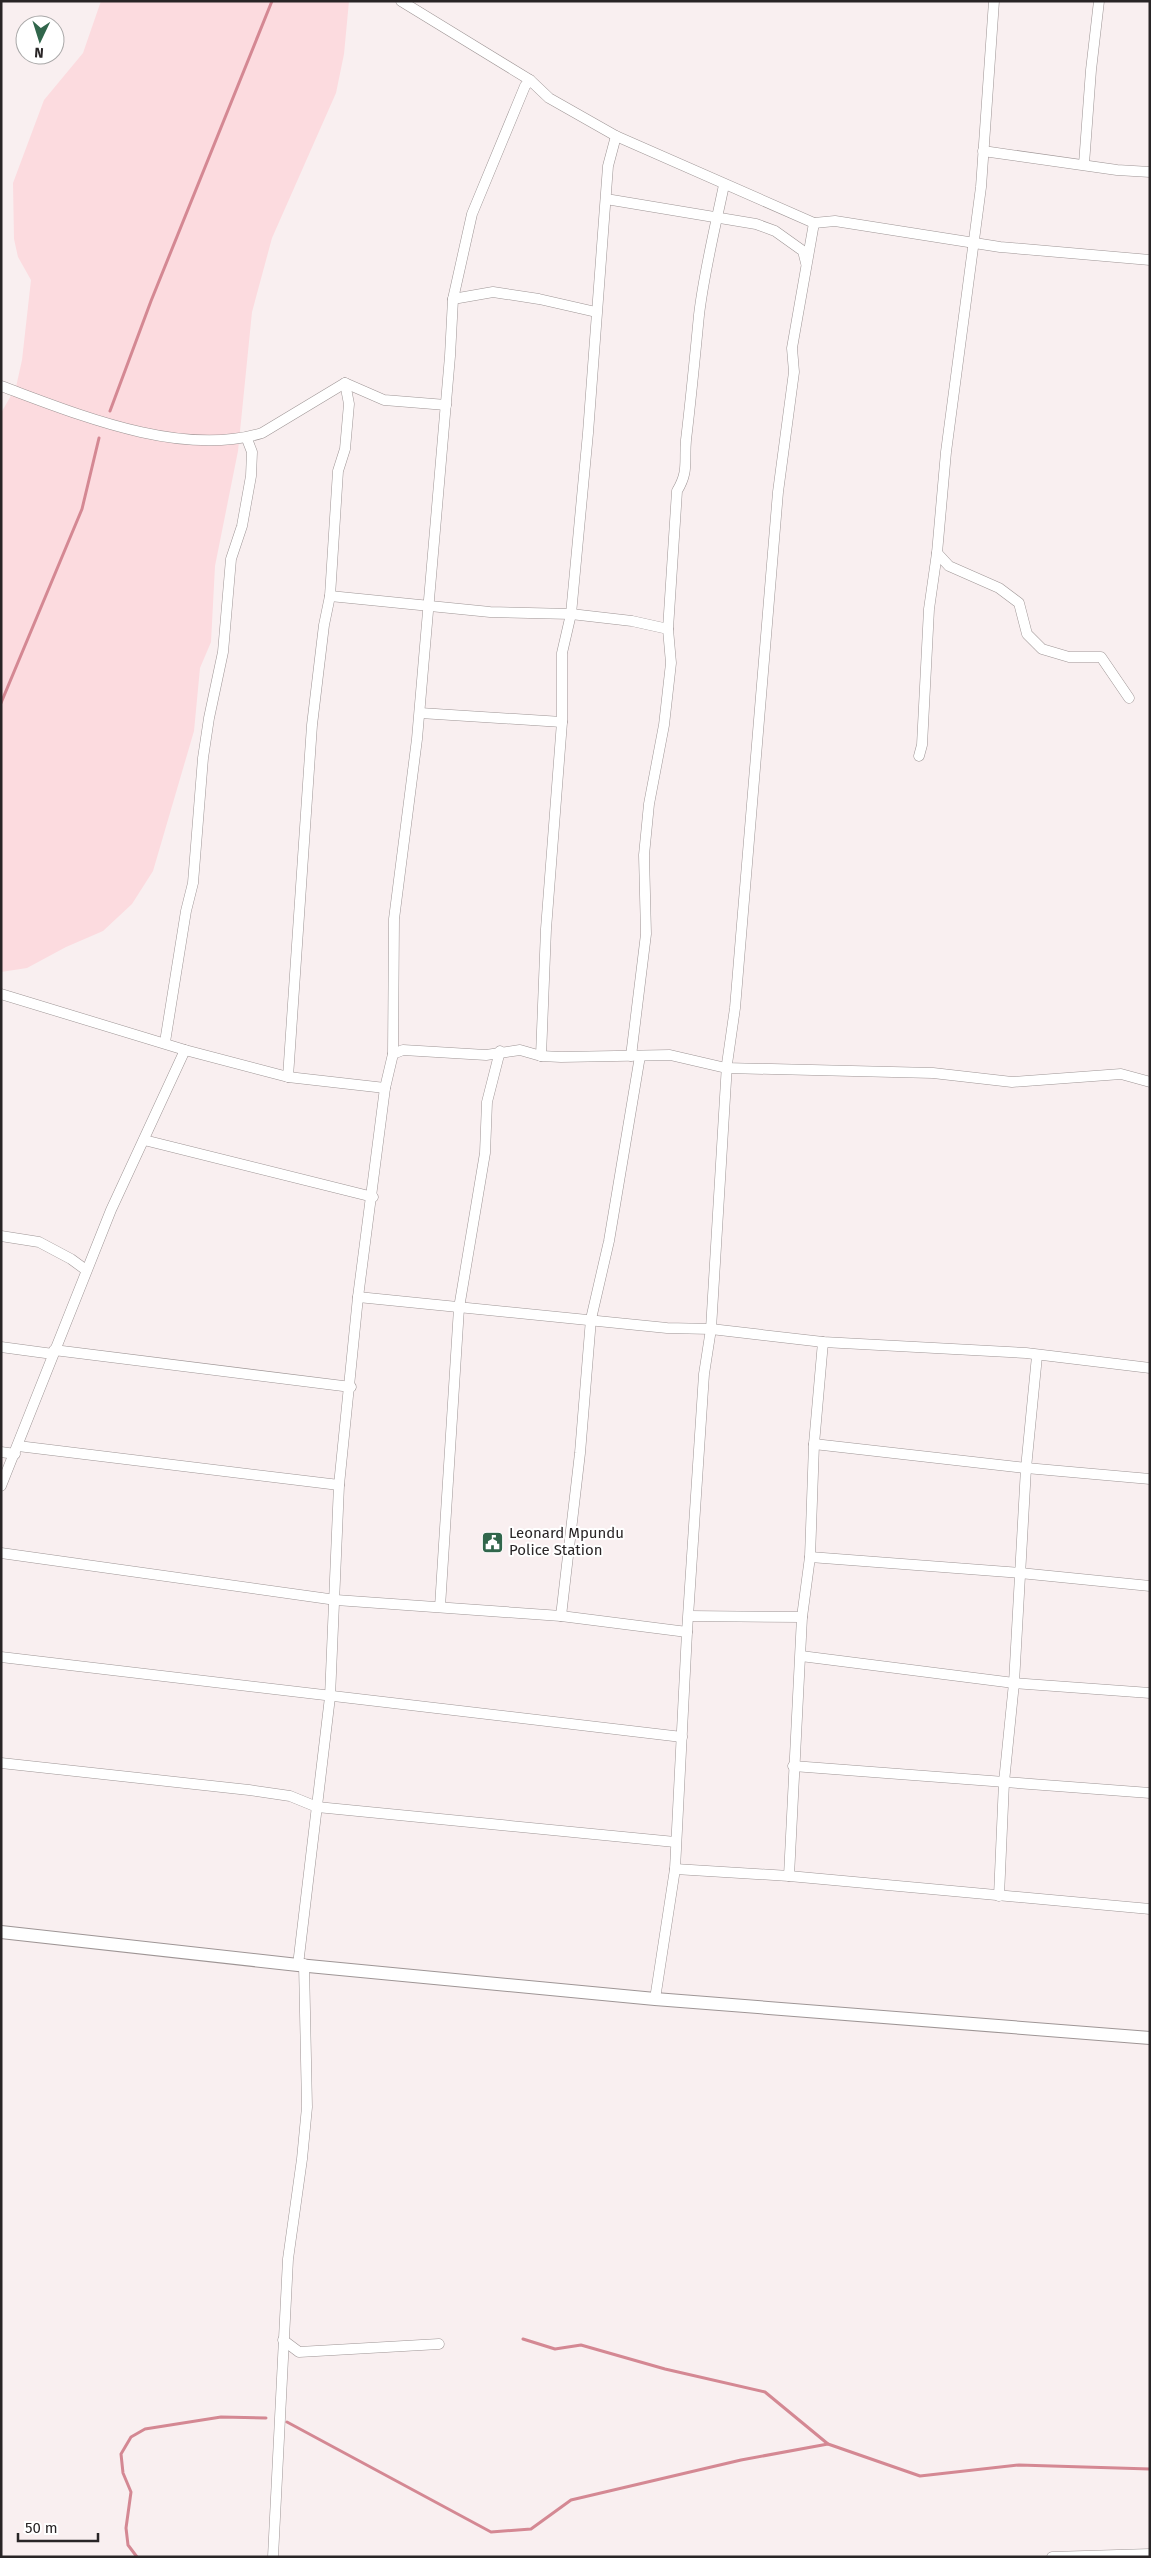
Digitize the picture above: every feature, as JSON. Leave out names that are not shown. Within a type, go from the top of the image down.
[{"type":"street","points":[[401,1],[530,80],[549,98],[616,136],[814,223],[835,220],[974,242],[1150,260]]},
{"type":"street","points":[[919,756],[922,745],[927,634],[937,553],[946,452],[974,242],[994,1]]},
{"type":"street","points":[[1084,164],[1091,70],[1099,1]]},
{"type":"street","points":[[273,2557],[288,2258],[302,2159],[307,2107],[301,1964],[330,1697],[336,1600],[339,1485],[351,1387],[358,1296],[385,1088],[393,1054],[394,919],[420,713],[453,299],[472,214],[525,86],[530,80]]},
{"type":"street","points":[[540,1056],[546,929],[562,722],[562,653],[571,614],[588,433],[608,166],[616,136]]},
{"type":"street","points":[[983,151],[1007,156],[1084,164],[1117,170],[1150,172]]},
{"type":"street","points":[[561,1616],[580,1453],[591,1319],[610,1241],[636,1056],[646,934],[644,855],[647,821],[664,725],[671,663],[668,629],[677,491],[685,477],[686,443],[695,374],[699,314],[724,185]]},
{"type":"street","points":[[606,199],[756,224],[775,231],[803,251],[806,267]]},
{"type":"street","points":[[655,1998],[675,1869],[687,1632],[704,1374],[711,1329],[726,1068],[735,1008],[778,492],[794,372],[792,348],[814,223]]},
{"type":"street","points":[[453,299],[492,292],[538,299],[596,312]]},
{"type":"street","points":[[345,383],[384,400],[446,405]]},
{"type":"street","points":[[2,386],[99,421],[148,434],[184,438],[247,439],[262,433],[345,383]]},
{"type":"street","points":[[288,1077],[312,725],[324,625],[330,596],[338,471],[345,449],[349,404],[345,383]]},
{"type":"street","points":[[165,1042],[184,920],[193,883],[203,758],[209,718],[223,652],[231,559],[242,526],[251,476],[252,452],[247,439]]},
{"type":"street","points":[[937,553],[949,566],[1000,588],[1019,603],[1027,634],[1042,650],[1069,657],[1101,657],[1129,698]]},
{"type":"street","points":[[330,596],[525,614],[571,614],[632,621],[668,629]]},
{"type":"street","points":[[420,713],[562,722]]},
{"type":"street","points":[[1,994],[165,1042],[185,1050],[288,1077],[385,1088]]},
{"type":"street","points":[[1,1486],[86,1270],[185,1050]]},
{"type":"street","points":[[393,1054],[403,1050],[486,1055],[500,1051],[520,1050],[540,1056],[670,1055],[726,1068],[933,1073],[1012,1082],[1121,1074],[1150,1082]]},
{"type":"street","points":[[440,1607],[459,1308],[484,1153],[487,1102],[500,1051]]},
{"type":"street","points":[[144,1140],[372,1197]]},
{"type":"street","points":[[1,1236],[38,1242],[71,1259],[86,1270]]},
{"type":"street","points":[[358,1296],[459,1308],[591,1319],[667,1328],[711,1329],[823,1342],[1026,1353],[1037,1356],[1150,1368]]},
{"type":"street","points":[[789,1876],[793,1766],[802,1617],[810,1557],[814,1444],[823,1342]]},
{"type":"street","points":[[1,1347],[351,1387]]},
{"type":"street","points":[[1000,1896],[1004,1782],[1014,1683],[1026,1468],[1037,1356]]},
{"type":"street","points":[[814,1444],[1026,1468],[1150,1479]]},
{"type":"street","points":[[1,1452],[16,1450],[339,1485]]},
{"type":"street","points":[[1,1554],[336,1600],[561,1616],[687,1632]]},
{"type":"street","points":[[810,1557],[1020,1573],[1150,1586]]},
{"type":"street","points":[[689,1616],[802,1617]]},
{"type":"street","points":[[801,1656],[1014,1683],[1150,1693]]},
{"type":"street","points":[[1,1657],[682,1737]]},
{"type":"street","points":[[1,1763],[249,1790],[290,1796],[317,1807],[675,1842]]},
{"type":"street","points":[[793,1766],[1150,1793]]},
{"type":"street","points":[[675,1869],[789,1876],[1150,1909]]},
{"type":"street","points":[[1,1932],[301,1964],[655,1998],[1150,2038]]},
{"type":"street","points":[[283,2340],[299,2352],[410,2344],[439,2344]]},
{"type":"street","points":[[1052,2557],[1150,2554]]},
{"type":"shaded area","points":[[101,1],[349,1],[344,54],[336,93],[272,238],[252,312],[238,451],[215,566],[211,642],[200,668],[194,731],[153,871],[132,904],[103,931],[66,947],[27,968],[1,972],[1,413],[16,387],[22,360],[31,280],[18,257],[14,239],[13,183],[44,100],[83,53]]},
{"type":"waterway","points":[[110,411],[151,301],[272,1]]},
{"type":"waterway","points":[[1,703],[82,509],[99,438]]},
{"type":"waterway","points":[[523,2339],[555,2349],[581,2345],[665,2369],[765,2392],[828,2444],[920,2476],[1019,2465],[1150,2469]]},
{"type":"waterway","points":[[137,2557],[128,2545],[126,2528],[131,2492],[123,2473],[121,2454],[131,2437],[145,2429],[221,2417],[266,2418]]},
{"type":"waterway","points":[[287,2422],[491,2532],[531,2529],[571,2500],[741,2460],[828,2444]]},
{"type":"place","name":"Leonard Mpundu Police Station","points":[[493,1542]]}]
